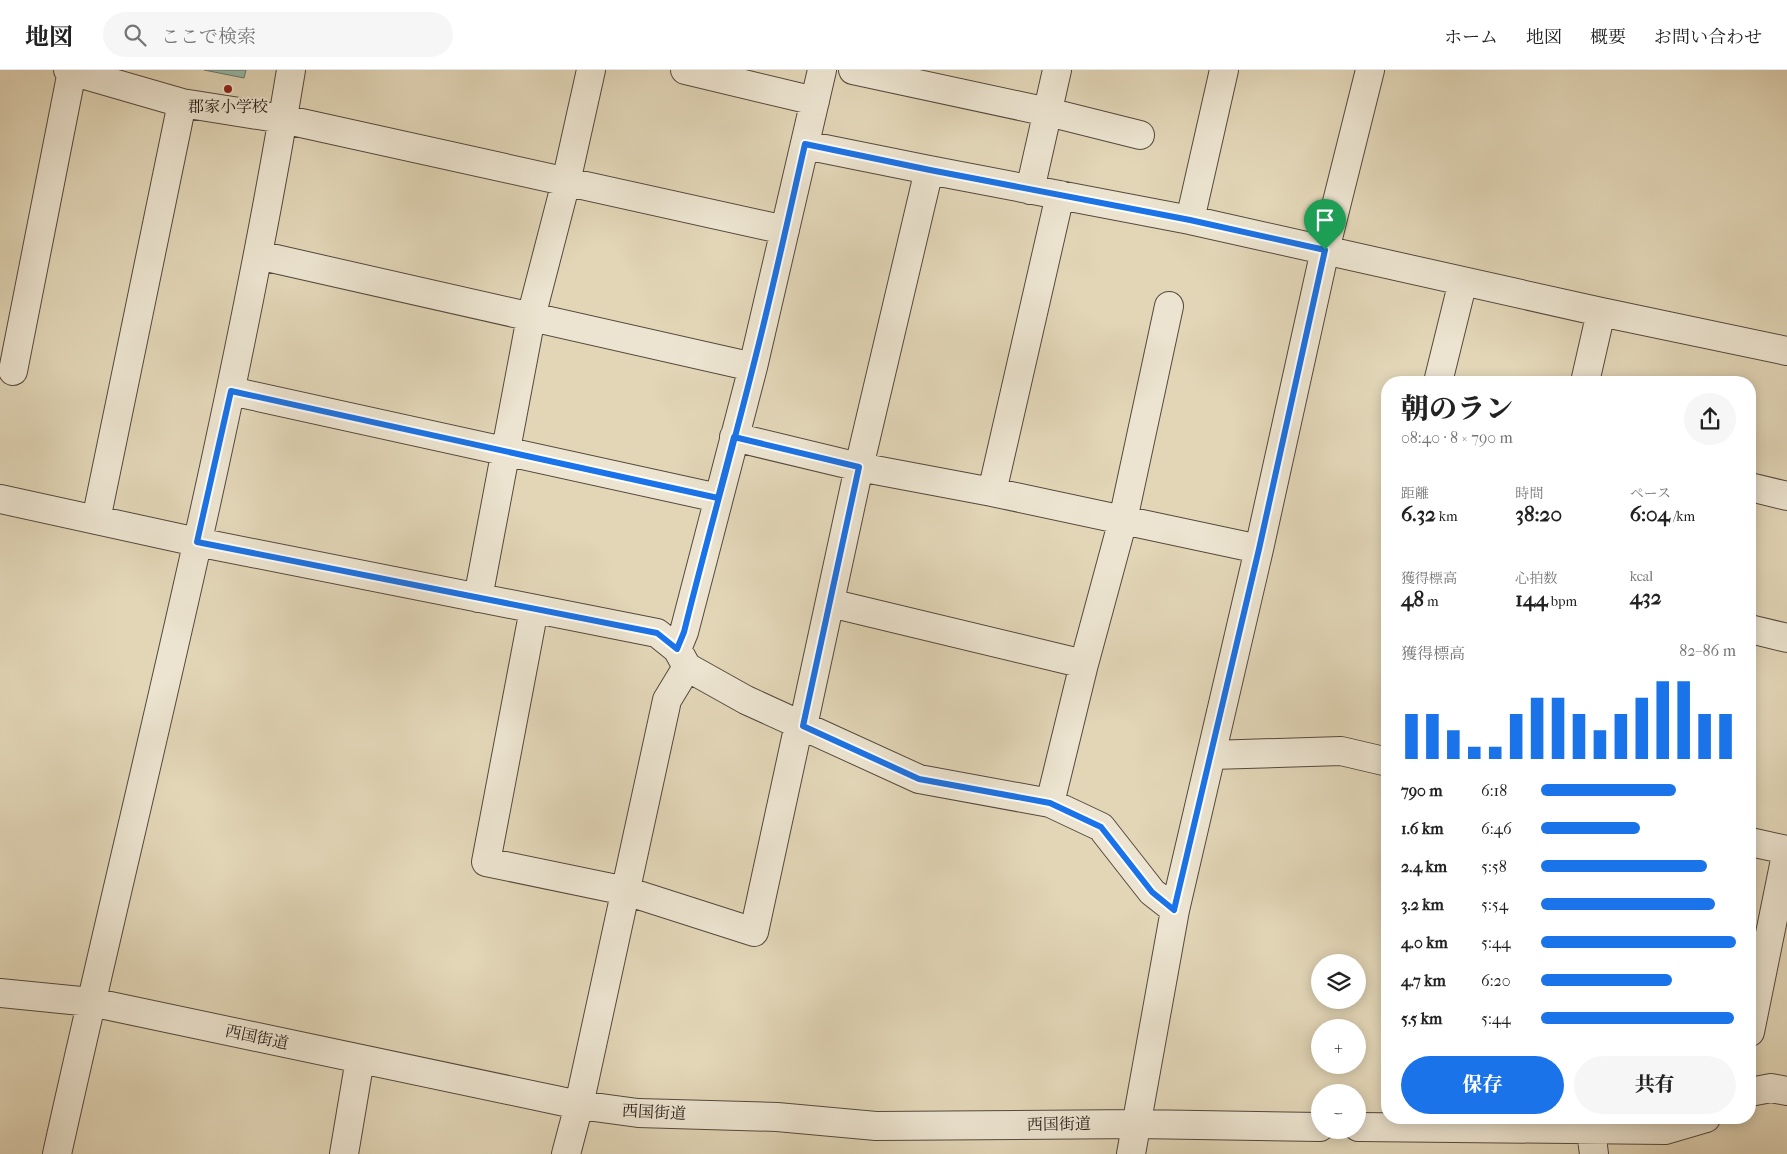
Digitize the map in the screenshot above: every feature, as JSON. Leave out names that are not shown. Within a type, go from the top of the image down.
[{"type":"street","points":[[13,371],[70,70],[182,103],[283,119],[785,230]]},
{"type":"street","points":[[57,1154],[231,391],[258,255],[291,70]]},
{"type":"street","points":[[478,598],[531,317],[566,182],[591,70]]},
{"type":"street","points":[[685,70],[815,102]]},
{"type":"street","points":[[566,1154],[579,1105],[667,700],[682,658],[684,632],[753,367],[822,70]]},
{"type":"street","points":[[853,70],[1048,112],[1140,135]]},
{"type":"street","points":[[1030,190],[1057,70]]},
{"type":"street","points":[[1190,220],[1224,70]]},
{"type":"street","points":[[1131,1154],[1138,1124],[1174,910],[1259,549],[1325,250],[1370,70]]},
{"type":"street","points":[[96,520],[182,103]]},
{"type":"street","points":[[805,144],[1060,196],[1190,220],[1601,312],[1787,351]]},
{"type":"street","points":[[534,609],[486,862],[626,891],[754,932],[830,603],[859,467],[930,170]]},
{"type":"street","points":[[992,492],[1060,196]]},
{"type":"street","points":[[258,255],[753,367]]},
{"type":"street","points":[[1439,376],[1463,280]]},
{"type":"street","points":[[1050,803],[1084,664],[1123,520],[1169,306]]},
{"type":"street","points":[[1586,376],[1601,312]]},
{"type":"street","points":[[231,391],[718,498]]},
{"type":"street","points":[[734,437],[859,467],[992,492],[1259,549]]},
{"type":"street","points":[[1756,488],[1787,496]]},
{"type":"street","points":[[0,499],[197,542],[657,633],[682,658],[746,700],[919,779],[1050,803],[1101,827],[1152,892],[1174,910]]},
{"type":"street","points":[[830,603],[1084,664]]},
{"type":"street","points":[[1756,630],[1787,638]]},
{"type":"street","points":[[1211,755],[1341,751],[1381,760]]},
{"type":"street","points":[[1756,843],[1787,850],[1756,1002]]},
{"type":"street","name":"西国街道","points":[[0,992],[91,1002],[579,1105],[638,1113],[776,1117],[876,1126],[1138,1124],[1311,1126]]},
{"type":"street","points":[[344,1154],[360,1059]]},
{"type":"street","points":[[1756,1091],[1771,1088],[1787,1091]]},
{"type":"street","points":[[1366,1128],[1592,1142],[1665,1130],[1686,1124]]},
{"type":"shaded area","points":[[204,70],[246,70],[244,78]]},
{"type":"place","name":"郡家小学校","points":[[228,89]]},
{"type":"route","points":[[1325,250],[1190,220],[805,144],[753,367],[734,437],[718,498],[684,632],[677,649],[657,633],[197,542],[231,391],[718,498],[734,437],[859,467],[803,726],[919,779],[1050,803],[1101,827],[1152,892],[1174,910],[1259,549],[1325,250]]}]
